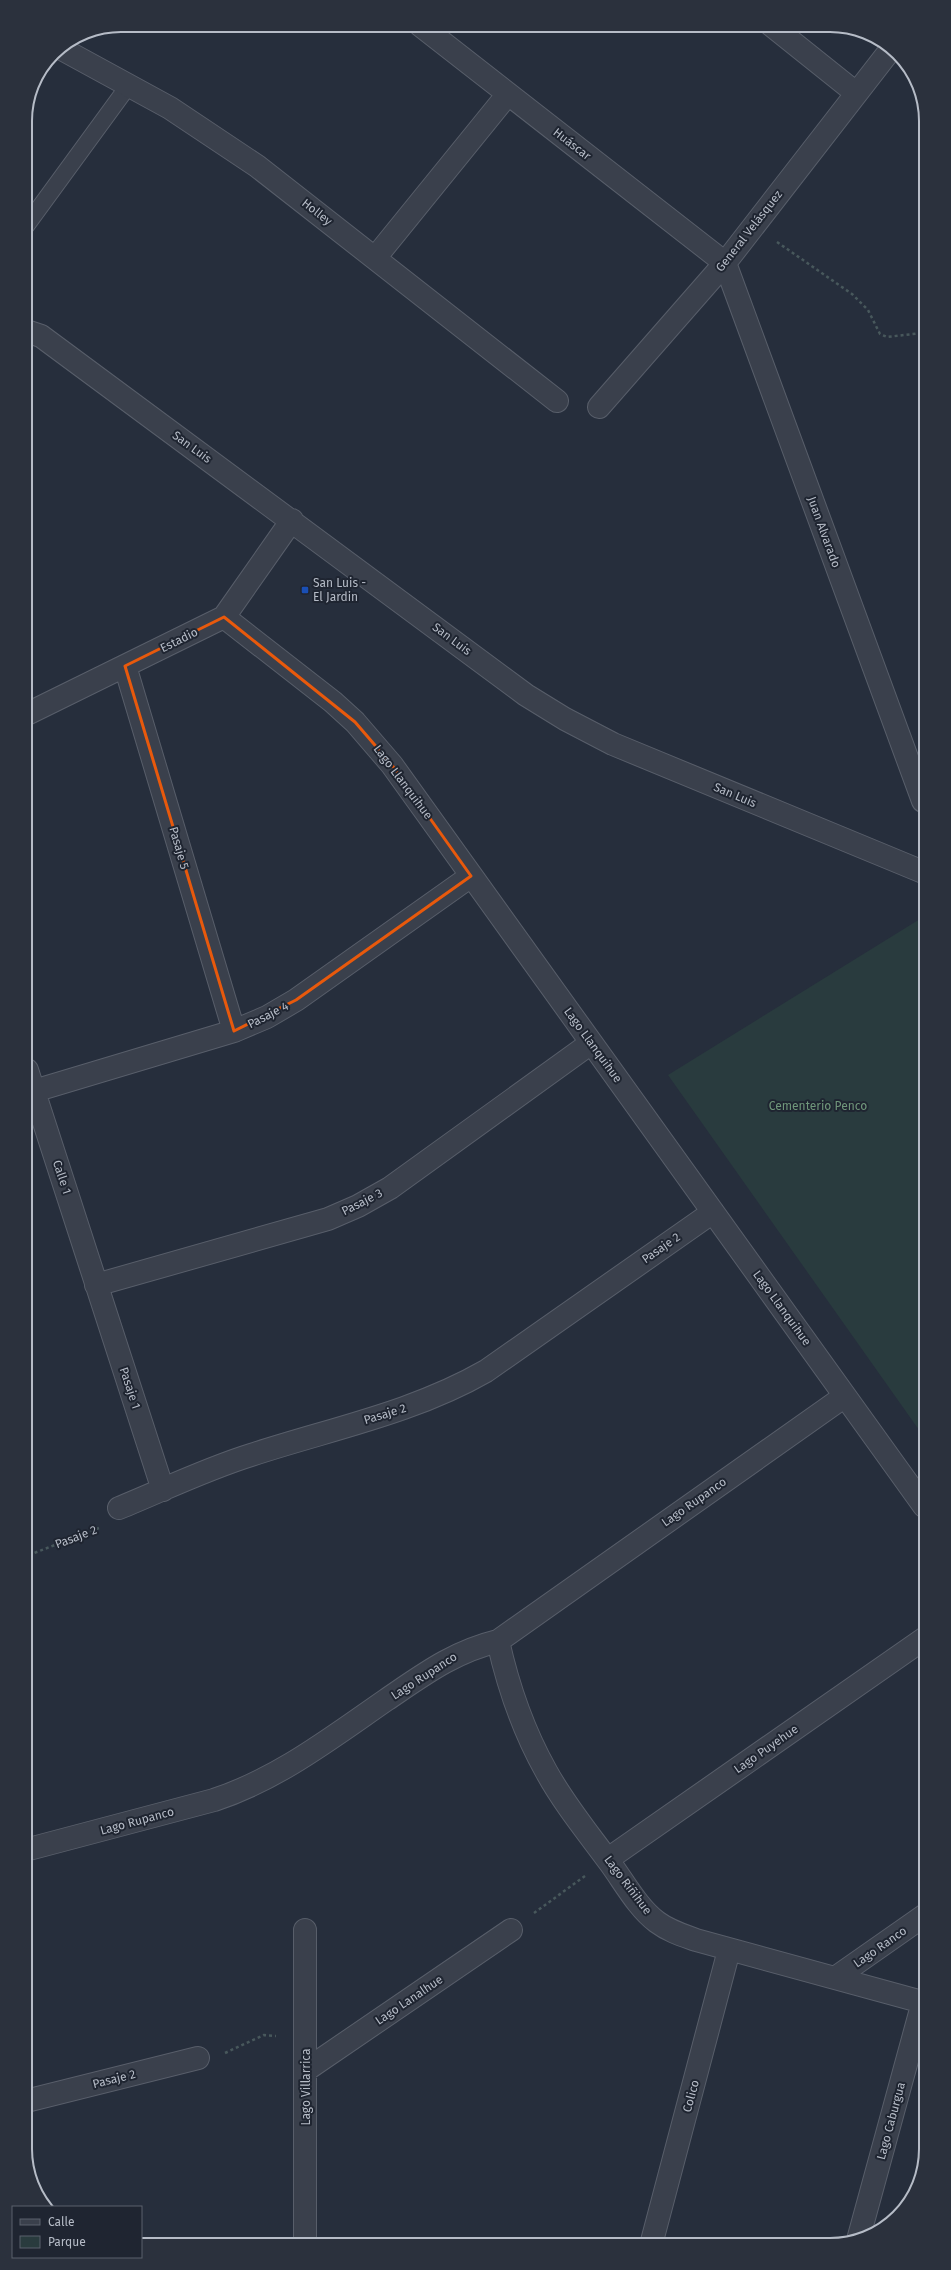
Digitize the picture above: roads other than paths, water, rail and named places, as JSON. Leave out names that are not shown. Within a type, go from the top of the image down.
[{"type":"street","name":"Huáscar","points":[[429,32],[725,263]]},
{"type":"street","points":[[780,32],[856,93]]},
{"type":"street","name":"Holley","points":[[66,51],[129,85],[211,133],[257,166],[557,400]]},
{"type":"street","name":"General Velásquez","points":[[599,407],[725,263],[887,53]]},
{"type":"street","points":[[375,258],[508,94]]},
{"type":"street","name":"Juan Alvarado","points":[[725,263],[919,790]]},
{"type":"street","name":"San Luis","points":[[32,333],[41,336],[292,520],[526,695],[565,719],[613,744],[919,870]]},
{"type":"street","name":"Estadio","points":[[32,712],[224,618],[292,520]]},
{"type":"street","name":"Lago Llanquihue","points":[[224,618],[334,702],[355,722],[392,765],[919,1499]]},
{"type":"street","name":"Pasaje 5","points":[[125,666],[234,1031]]},
{"type":"street","name":"Pasaje 4","points":[[34,1091],[234,1031],[267,1017],[296,1000],[472,876]]},
{"type":"street","name":"Pasaje 3","points":[[96,1285],[328,1219],[358,1206],[390,1188],[591,1043]]},
{"type":"street","name":"Calle 1","points":[[32,1085],[96,1285]]},
{"type":"street","name":"Pasaje 2","points":[[118,1508],[217,1466],[404,1408],[461,1386],[486,1371],[713,1212]]},
{"type":"street","name":"Pasaje 1","points":[[96,1285],[163,1490]]},
{"type":"street","name":"Lago Rupanco","points":[[32,1848],[236,1793],[282,1770],[452,1656],[498,1641],[844,1396]]},
{"type":"street","name":"Lago Riñihue","points":[[498,1641],[513,1697],[533,1745],[562,1797],[636,1899],[656,1922],[671,1931],[689,1938],[919,2002]]},
{"type":"street","name":"Lago Puyehue","points":[[608,1859],[919,1642]]},
{"type":"street","name":"Lago Ranco","points":[[835,1978],[919,1919]]},
{"type":"street","name":"Lago Villarrica","points":[[305,1930],[305,2238]]},
{"type":"street","name":"Lago Lanalhue","points":[[306,2070],[511,1930]]},
{"type":"street","name":"Colico","points":[[653,2238],[730,1950]]},
{"type":"street","name":"Lago Caburgua","points":[[860,2233],[919,2021]]},
{"type":"street","name":"Pasaje 2","points":[[32,2100],[198,2058]]},
{"type":"lane","points":[[32,218],[129,85]]},
{"type":"place","name":"San Luis - El Jardin","points":[[305,590]]},
{"type":"park label","name":"Cementerio Penco","points":[[818,1106]]}]
